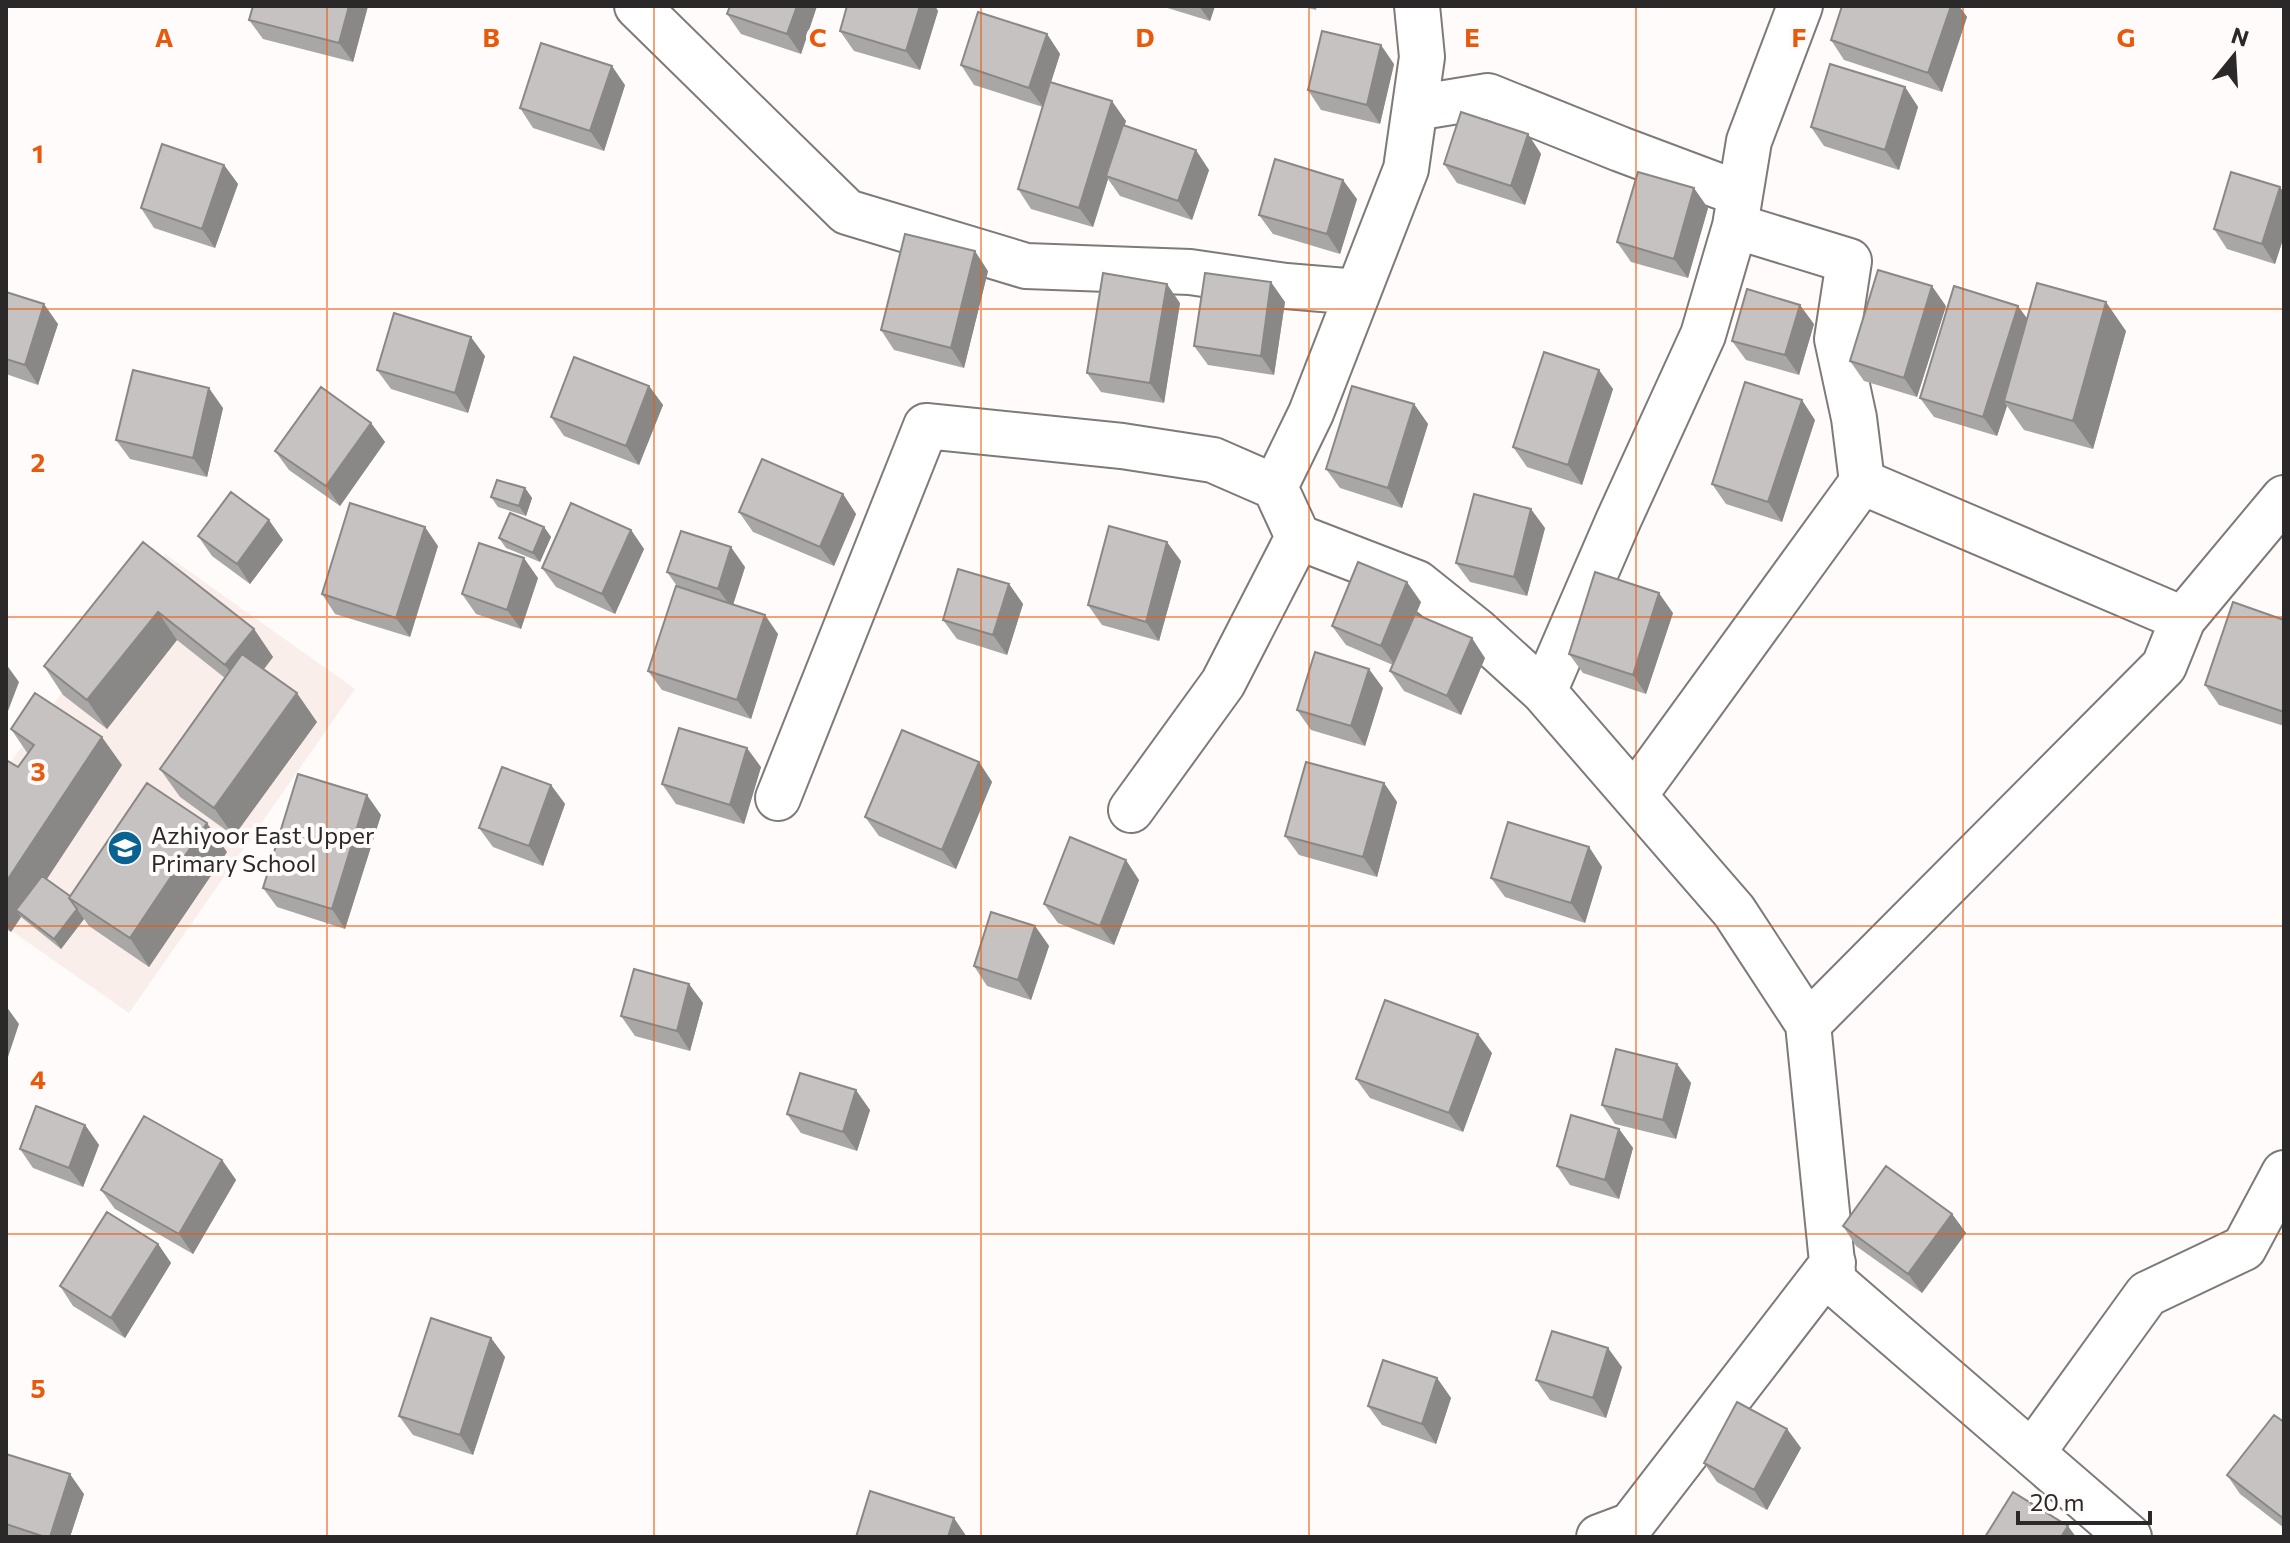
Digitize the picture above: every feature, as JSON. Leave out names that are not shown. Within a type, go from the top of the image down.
[{"type":"street","points":[[637,6],[847,212],[1026,266],[1190,272],[1286,286],[1358,292]]},
{"type":"street","points":[[1275,487],[1311,413],[1406,169],[1422,57],[1417,6]]},
{"type":"street","points":[[1544,692],[1703,335],[1737,210],[1749,141],[1800,6]]},
{"type":"street","points":[[1415,108],[1488,96],[1620,149],[1737,210],[1849,261],[1837,339],[1854,418],[1862,482],[1634,796]]},
{"type":"street","points":[[778,798],[926,426],[1122,446],[1213,460],[1275,487],[1298,537],[1417,583],[1477,631],[1544,692],[1734,911],[1808,1024],[1834,1282],[2129,1537]]},
{"type":"street","points":[[1862,482],[2183,619]]},
{"type":"street","points":[[1808,1024],[2164,666],[2183,619],[2284,498]]},
{"type":"street","points":[[1131,810],[1223,683],[1298,537]]},
{"type":"street","points":[[2032,1453],[2147,1294],[2244,1248],[2284,1173]]},
{"type":"street","points":[[1599,1537],[1631,1525],[1833,1263]]},
{"type":"shaded area","name":"Azhiyoor East Upper Primary School","points":[[165,554],[355,689],[129,1013],[6,927],[6,768]]},
{"type":"building","points":[[253,6],[349,6],[339,43],[249,20]]},
{"type":"building","points":[[730,6],[797,6],[787,34],[727,14]]},
{"type":"building","points":[[847,6],[920,6],[906,51],[840,31]]},
{"type":"building","points":[[1842,6],[1951,6],[1928,73],[1831,40]]},
{"type":"building","points":[[978,12],[1047,34],[1029,88],[961,65]]},
{"type":"building","points":[[1322,31],[1381,45],[1367,105],[1308,90]]},
{"type":"building","points":[[541,43],[612,66],[590,131],[520,108]]},
{"type":"building","points":[[1830,64],[1905,87],[1885,150],[1811,127]]},
{"type":"building","points":[[1050,82],[1112,101],[1079,208],[1018,189]]},
{"type":"building","points":[[1461,112],[1528,134],[1511,186],[1444,164]]},
{"type":"building","points":[[1123,125],[1196,150],[1178,201],[1106,176]]},
{"type":"building","points":[[162,144],[224,165],[202,229],[141,208]]},
{"type":"building","points":[[1275,159],[1343,180],[1327,234],[1259,215]]},
{"type":"building","points":[[1638,172],[1694,188],[1674,259],[1617,242]]},
{"type":"building","points":[[2231,172],[2280,187],[2262,244],[2214,229]]},
{"type":"building","points":[[905,234],[975,251],[951,348],[881,330]]},
{"type":"building","points":[[1878,270],[1932,286],[1904,378],[1850,361]]},
{"type":"building","points":[[1103,273],[1167,284],[1150,383],[1087,373]]},
{"type":"building","points":[[1205,273],[1271,282],[1261,356],[1194,346]]},
{"type":"building","points":[[2037,283],[2106,302],[2073,421],[2004,401]]},
{"type":"building","points":[[1954,286],[2018,306],[1983,417],[1920,398]]},
{"type":"building","points":[[1747,289],[1800,305],[1785,355],[1732,341]]},
{"type":"building","points":[[6,292],[44,304],[25,365],[6,359]]},
{"type":"building","points":[[394,313],[471,337],[455,393],[377,370]]},
{"type":"building","points":[[1544,352],[1599,370],[1568,465],[1513,447]]},
{"type":"building","points":[[574,357],[649,386],[626,446],[551,417]]},
{"type":"building","points":[[133,370],[209,388],[193,458],[116,440]]},
{"type":"building","points":[[1745,382],[1802,400],[1768,502],[1712,484]]},
{"type":"building","points":[[1352,386],[1414,404],[1388,488],[1326,469]]},
{"type":"building","points":[[321,387],[371,423],[326,486],[275,451]]},
{"type":"building","points":[[762,459],[843,494],[820,547],[739,512]]},
{"type":"building","points":[[497,480],[525,488],[519,506],[491,497]]},
{"type":"building","points":[[231,492],[269,520],[237,564],[198,536]]},
{"type":"building","points":[[1474,494],[1531,509],[1514,577],[1456,563]]},
{"type":"building","points":[[350,503],[425,527],[396,618],[322,594]]},
{"type":"building","points":[[571,503],[631,530],[602,594],[542,568]]},
{"type":"building","points":[[510,513],[544,527],[533,553],[499,538]]},
{"type":"building","points":[[1109,526],[1167,542],[1146,622],[1088,605]]},
{"type":"building","points":[[681,531],[731,547],[718,589],[667,572]]},
{"type":"building","points":[[143,542],[254,629],[225,665],[158,612],[87,700],[44,666]]},
{"type":"building","points":[[479,543],[524,558],[507,610],[462,594]]},
{"type":"building","points":[[1358,562],[1407,582],[1381,646],[1332,626]]},
{"type":"building","points":[[958,569],[1009,584],[993,635],[943,620]]},
{"type":"building","points":[[1595,572],[1659,593],[1633,675],[1569,654]]},
{"type":"building","points":[[676,586],[765,615],[737,700],[648,671]]},
{"type":"building","points":[[2233,602],[2284,620],[2284,712],[2205,685]]},
{"type":"building","points":[[1415,614],[1472,638],[1447,696],[1390,671]]},
{"type":"building","points":[[1315,652],[1369,669],[1351,726],[1297,710]]},
{"type":"building","points":[[242,654],[297,693],[214,808],[160,769]]},
{"type":"building","points":[[35,693],[102,737],[6,882],[6,760],[18,767],[34,745],[11,729]]},
{"type":"building","points":[[679,728],[747,748],[730,805],[662,784]]},
{"type":"building","points":[[902,730],[979,762],[942,850],[865,817]]},
{"type":"building","points":[[1306,762],[1384,783],[1363,857],[1285,836]]},
{"type":"building","points":[[502,767],[551,785],[529,846],[479,828]]},
{"type":"building","points":[[298,774],[367,795],[332,909],[263,888]]},
{"type":"building","points":[[147,783],[207,823],[130,938],[69,898]]},
{"type":"building","points":[[1508,822],[1589,847],[1571,903],[1491,878]]},
{"type":"building","points":[[1070,837],[1126,860],[1100,926],[1044,904]]},
{"type":"building","points":[[42,876],[70,896],[77,909],[54,939],[16,910]]},
{"type":"building","points":[[991,912],[1035,926],[1018,980],[974,966]]},
{"type":"building","points":[[634,969],[689,984],[677,1031],[621,1016]]},
{"type":"building","points":[[1385,1000],[1478,1034],[1449,1113],[1356,1079]]},
{"type":"building","points":[[1616,1049],[1677,1064],[1663,1120],[1602,1105]]},
{"type":"building","points":[[800,1073],[856,1090],[843,1132],[787,1114]]},
{"type":"building","points":[[36,1106],[85,1125],[69,1168],[20,1149]]},
{"type":"building","points":[[1571,1115],[1619,1129],[1605,1180],[1557,1166]]},
{"type":"building","points":[[144,1116],[222,1160],[179,1234],[101,1190]]},
{"type":"building","points":[[1886,1166],[1952,1214],[1908,1274],[1843,1226]]},
{"type":"building","points":[[107,1212],[158,1244],[111,1318],[60,1286]]},
{"type":"building","points":[[431,1318],[491,1338],[460,1435],[399,1416]]},
{"type":"building","points":[[1552,1331],[1608,1348],[1593,1398],[1536,1380]]},
{"type":"building","points":[[1383,1360],[1437,1378],[1422,1424],[1368,1406]]},
{"type":"building","points":[[1737,1402],[1787,1429],[1754,1490],[1704,1463]]},
{"type":"building","points":[[2274,1415],[2284,1422],[2284,1519],[2227,1475]]},
{"type":"building","points":[[6,1454],[70,1474],[50,1537],[6,1524]]},
{"type":"building","points":[[870,1491],[954,1518],[948,1537],[856,1537]]},
{"type":"building","points":[[2013,1492],[2068,1526],[2061,1537],[1985,1537]]},
{"type":"place","name":"Azhiyoor East Upper Primary School","points":[[125,848]]}]
